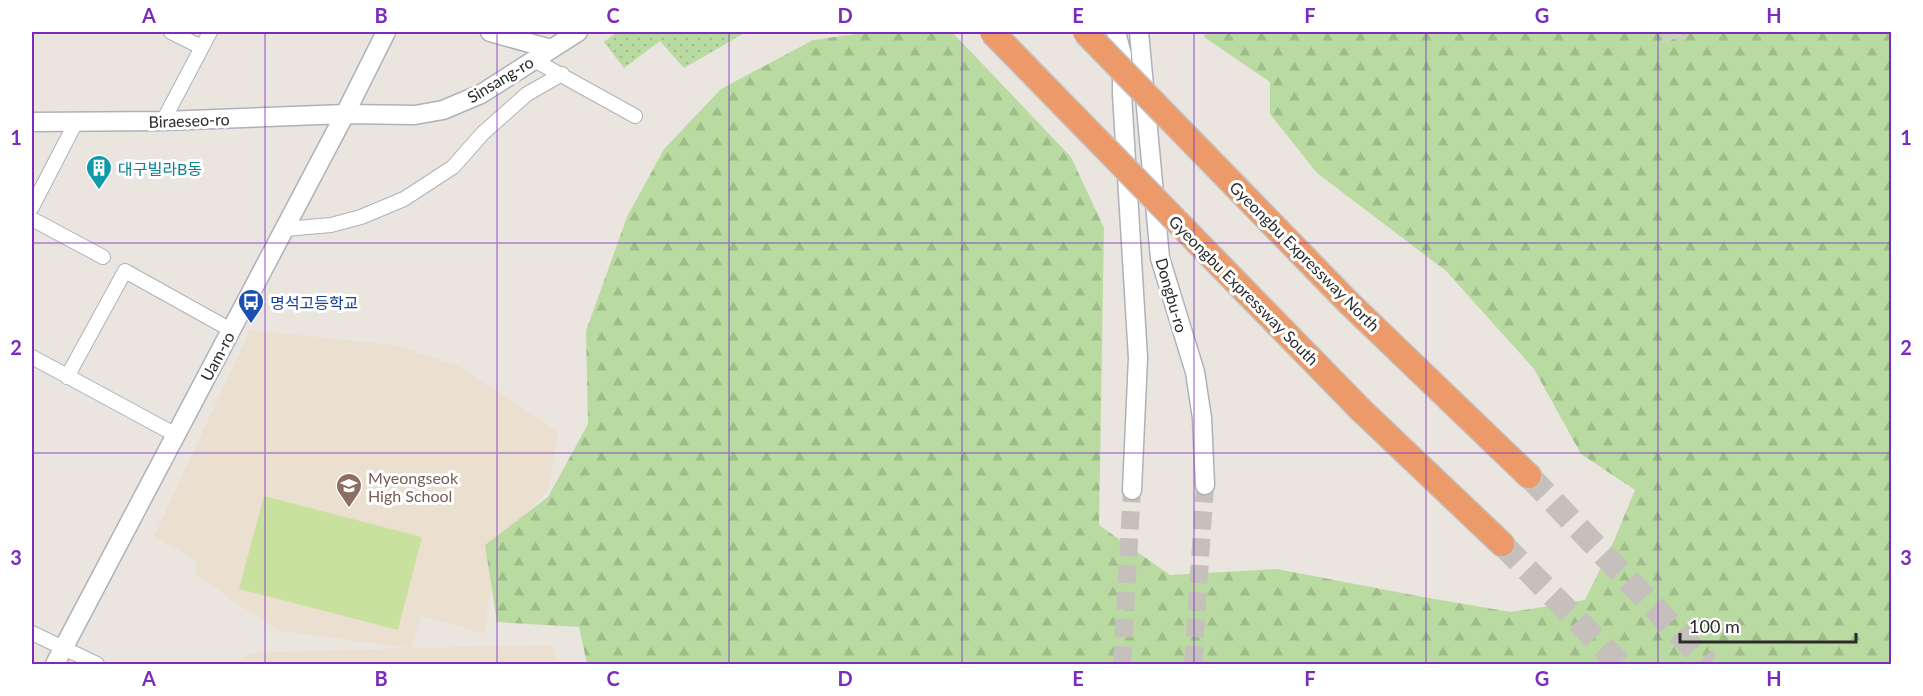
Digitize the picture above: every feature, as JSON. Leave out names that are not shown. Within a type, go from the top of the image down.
[{"type":"highway","name":"Gyeongbu Expressway South","points":[[992,32],[1361,410],[1502,544]]},
{"type":"highway","name":"Gyeongbu Expressway North","points":[[1085,32],[1349,303],[1529,476]]},
{"type":"main road","name":"Uam-ro","points":[[55,664],[285,229],[386,32]]},
{"type":"main road","points":[[490,32],[551,50]]},
{"type":"main road","name":"Sinsang-ro","points":[[345,114],[416,115],[443,110],[482,94],[578,32]]},
{"type":"main road","name":"Dongbu-ro","points":[[1116,32],[1122,55],[1123,117],[1138,358],[1132,490]]},
{"type":"main road","name":"Dongbu-ro","points":[[1139,32],[1160,258],[1195,372],[1202,418],[1205,485]]},
{"type":"main road","name":"Biraeseo-ro","points":[[32,122],[163,121],[345,114]]},
{"type":"street","points":[[171,32],[201,47]]},
{"type":"street","points":[[163,121],[210,32]]},
{"type":"street","points":[[534,60],[635,116]]},
{"type":"street","points":[[285,229],[331,225],[361,218],[404,199],[453,166],[483,132],[528,94],[562,74]]},
{"type":"street","points":[[32,207],[76,122]]},
{"type":"street","points":[[32,219],[103,256]]},
{"type":"street","points":[[67,376],[125,271],[231,330]]},
{"type":"street","points":[[32,357],[176,435]]},
{"type":"street","points":[[32,633],[97,664]]},
{"type":"shaded area","name":"Myeongseok High School","points":[[250,330],[395,345],[460,367],[558,431],[549,487],[514,531],[498,538],[484,634],[421,615],[411,648],[553,645],[556,664],[239,664],[248,653],[410,648],[280,631],[231,600],[195,573],[197,561],[154,536]]},
{"type":"green space","points":[[617,32],[746,32],[684,68],[660,41],[624,68],[604,42]]},
{"type":"green space","points":[[870,32],[952,32],[1071,157],[1104,228],[1099,525],[1170,575],[1277,569],[1511,612],[1585,600],[1613,543],[1635,490],[1581,454],[1534,369],[1446,271],[1317,173],[1270,114],[1270,82],[1204,37],[1206,32],[1891,32],[1891,664],[587,664],[579,627],[497,622],[485,545],[548,497],[588,424],[586,331],[627,217],[664,149],[721,89],[813,40]]},
{"type":"green space","points":[[1662,32],[1687,32],[1686,39],[1662,43]]},
{"type":"green space","points":[[264,496],[422,537],[398,630],[239,589]]},
{"type":"tunnel","points":[[1529,476],[1708,664]]},
{"type":"tunnel","points":[[1193,664],[1205,485]]},
{"type":"tunnel","points":[[1122,664],[1132,490]]},
{"type":"tunnel","points":[[1502,544],[1620,664]]},
{"type":"place","name":"대구빌라B동","points":[[99,191]]},
{"type":"place","name":"명석고등학교","points":[[251,325]]},
{"type":"place","name":"Myeongseok High School","points":[[349,509]]}]
